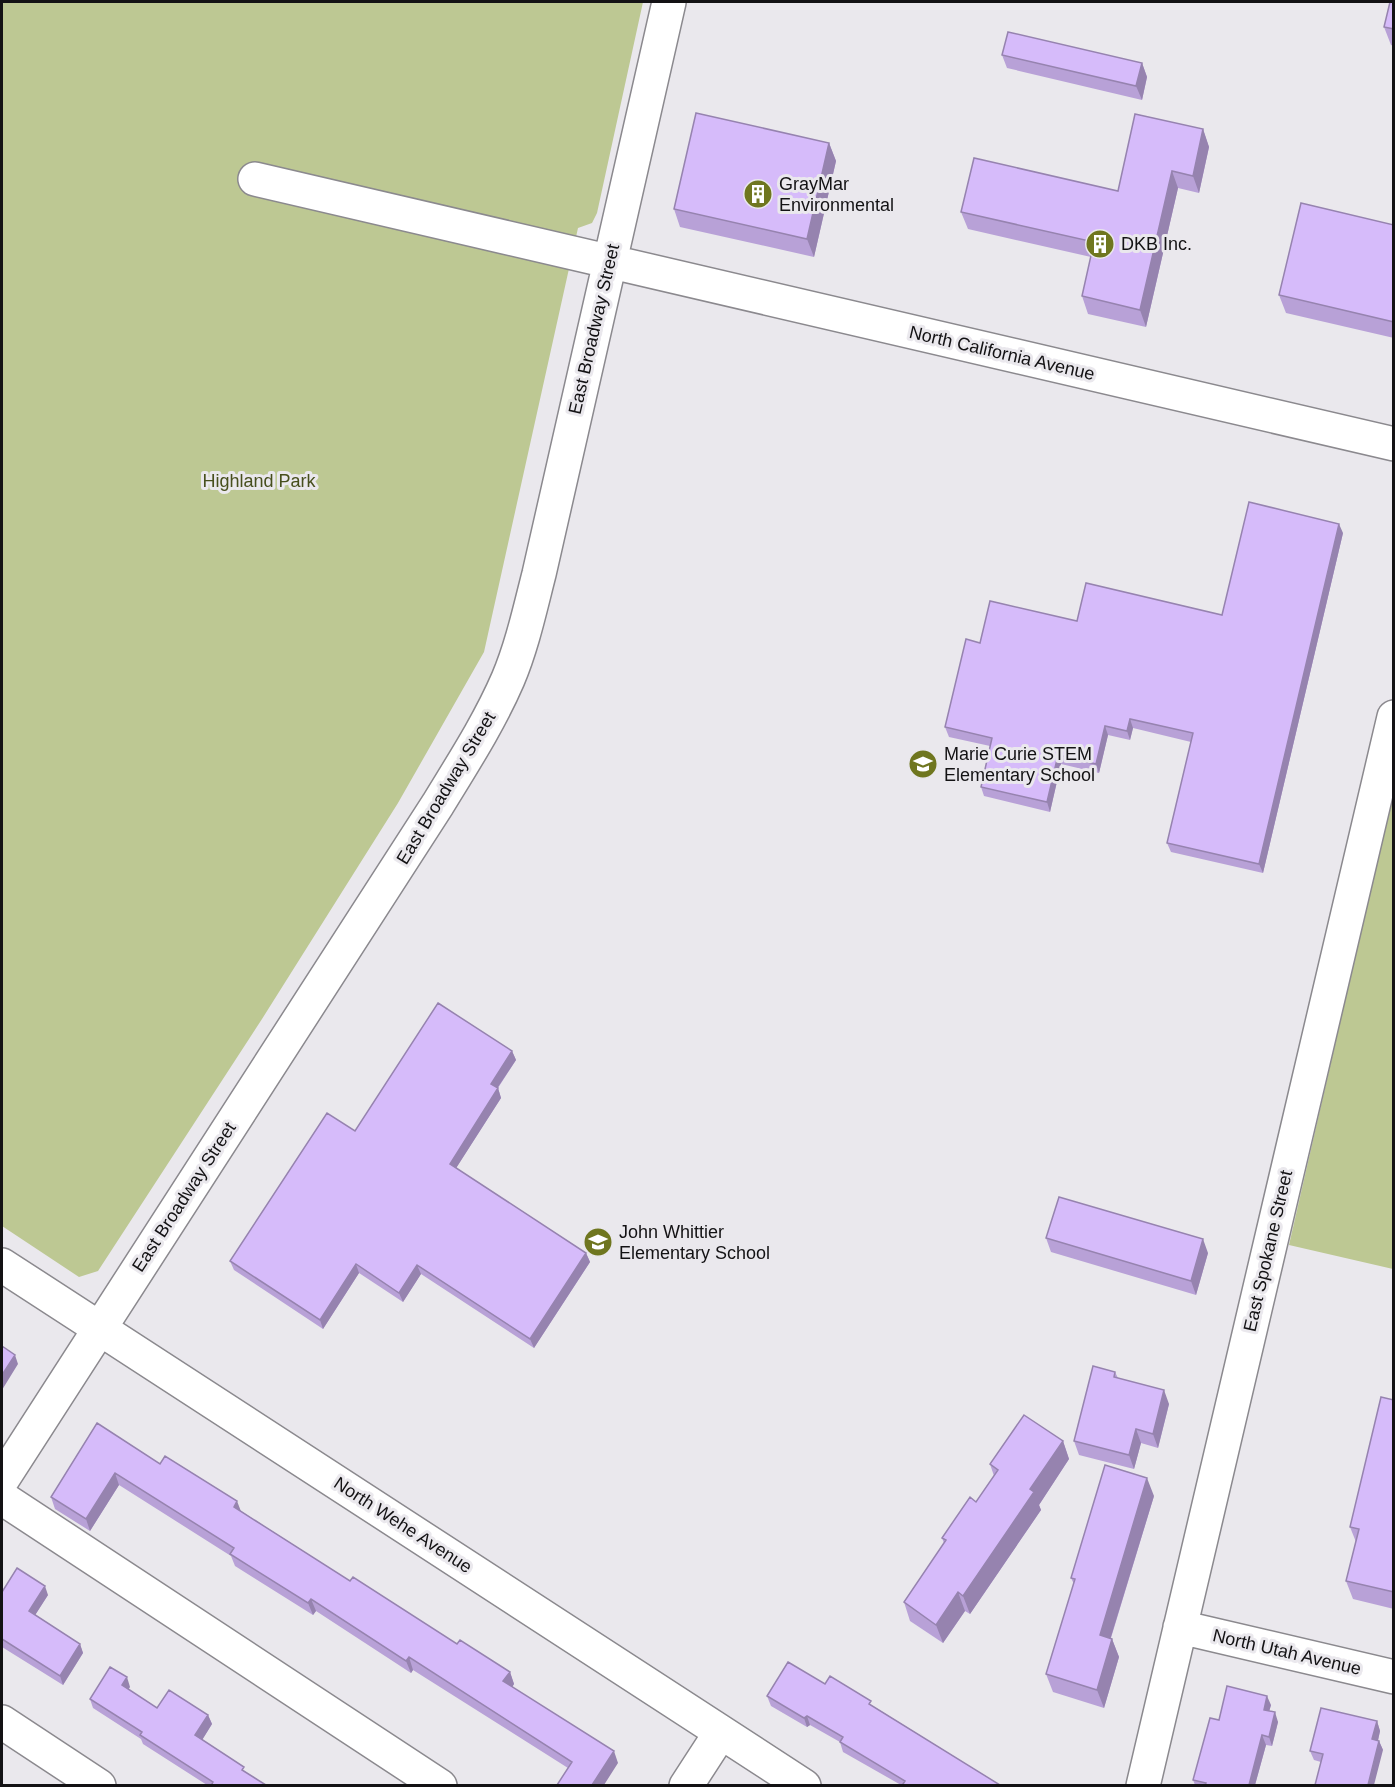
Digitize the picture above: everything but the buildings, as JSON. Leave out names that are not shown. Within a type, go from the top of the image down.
[{"type":"street","name":"East Broadway Street","points":[[2,1480],[438,804],[487,723],[508,678],[525,631],[669,2]]},
{"type":"street","name":"North California Avenue","points":[[255,179],[1394,444]]},
{"type":"street","name":"East Spokane Street","points":[[1143,1785],[1394,717]]},
{"type":"street","name":"North Wehe Avenue","points":[[2,1265],[804,1785]]},
{"type":"street","points":[[2,1498],[440,1785]]},
{"type":"street","name":"North Utah Avenue","points":[[1180,1627],[1394,1677]]},
{"type":"street","points":[[2,1722],[99,1785]]},
{"type":"street","points":[[686,1785],[721,1732]]},
{"type":"green space","name":"Highland Park","points":[[2,2],[643,2],[597,213],[592,223],[578,228],[484,652],[398,803],[262,1019],[98,1271],[79,1277],[2,1226]]},
{"type":"green space","points":[[1393,792],[1394,1269],[1289,1245]]},
{"type":"place","name":"GrayMar Environmental","points":[[758,194]]},
{"type":"place","name":"DKB Inc.","points":[[1100,244]]},
{"type":"place","name":"Marie Curie STEM Elementary School","points":[[923,764]]},
{"type":"place","name":"John Whittier Elementary School","points":[[598,1242]]}]
